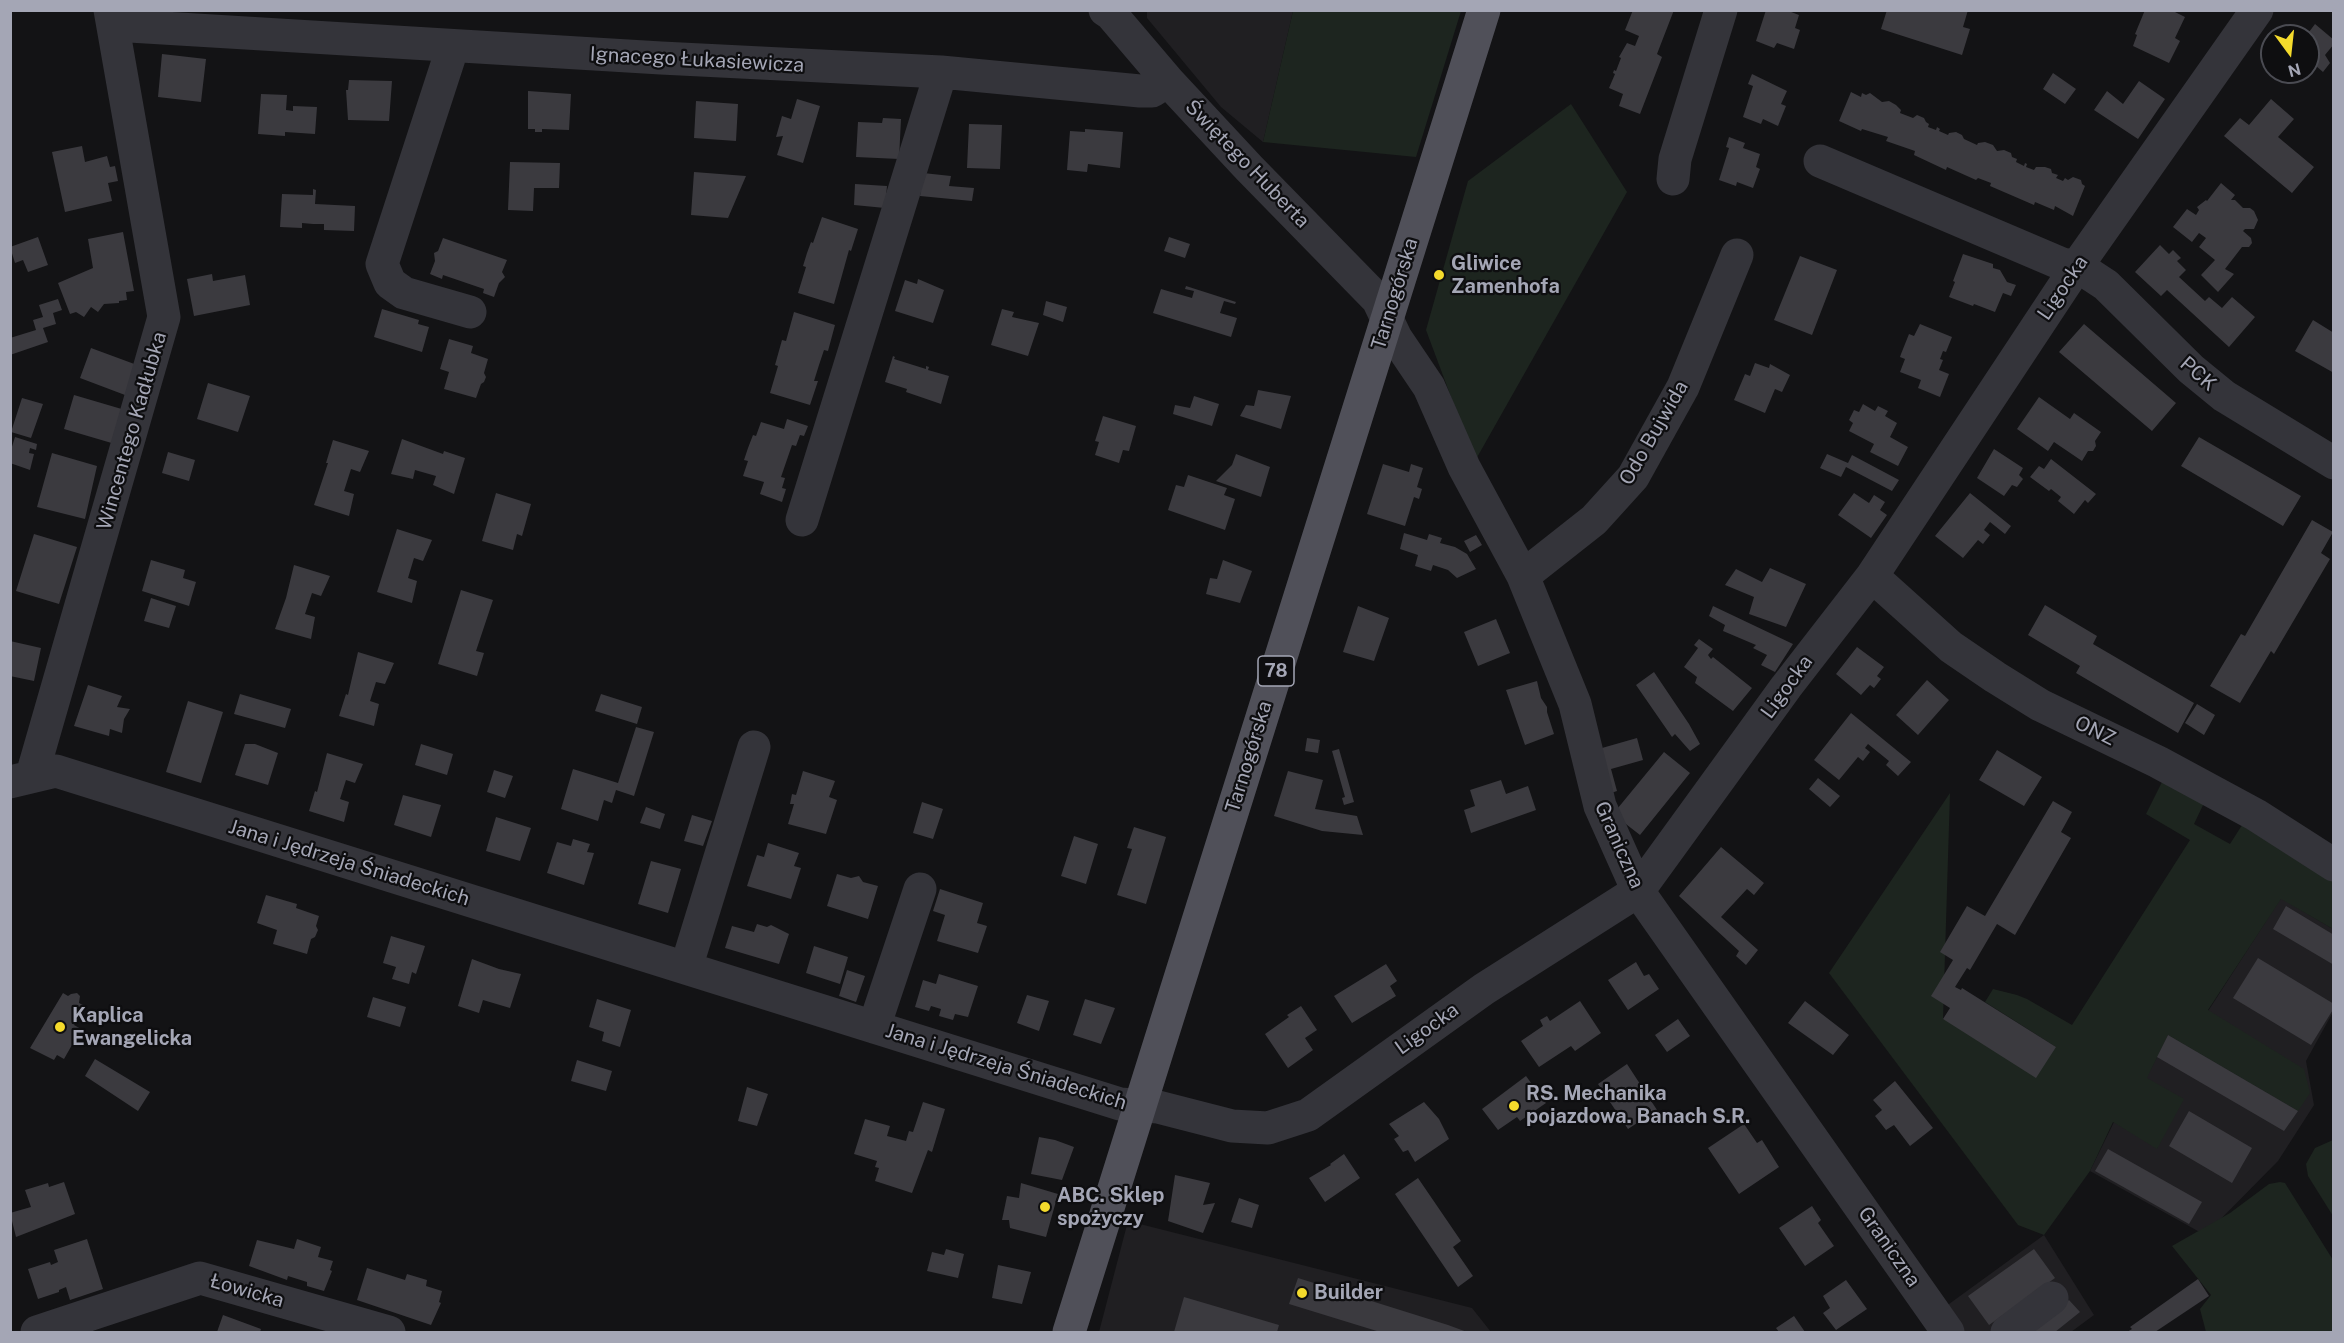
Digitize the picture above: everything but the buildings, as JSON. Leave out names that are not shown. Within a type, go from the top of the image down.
[{"type":"main road","name":"Tarnogórska","points":[[1069,1332],[1484,10]]},
{"type":"street","name":"Świętego Huberta","points":[[1105,10],[1249,168],[1355,274],[1378,300],[1387,319]]},
{"type":"street","points":[[1672,179],[1675,159],[1721,10]]},
{"type":"street","name":"Ligocka","points":[[1139,1106],[1158,1107],[1232,1126],[1268,1128],[1308,1115],[1484,988],[1638,891],[1786,687],[1872,576],[2077,266],[2257,10]]},
{"type":"street","name":"Ignacego Łukasiewicza","points":[[111,18],[453,46],[941,72],[1140,91],[1152,91],[1168,81]]},
{"type":"street","name":"Wincentego Kadłubka","points":[[21,778],[164,317],[111,18]]},
{"type":"street","points":[[453,46],[382,264],[390,283],[404,293],[470,312]]},
{"type":"street","points":[[802,520],[941,72]]},
{"type":"street","name":"PCK","points":[[1820,161],[2062,264],[2077,266],[2106,285],[2191,369],[2224,396],[2334,463]]},
{"type":"street","name":"Odo Bujwida","points":[[1523,576],[1594,520],[1633,477],[1683,387],[1737,255]]},
{"type":"street","name":"Graniczna","points":[[1387,319],[1396,338],[1429,387],[1464,467],[1523,576],[1575,704],[1600,806],[1638,891],[1939,1329]]},
{"type":"street","name":"ONZ","points":[[1872,576],[1951,647],[1995,677],[2040,705],[2158,762],[2256,815],[2334,866]]},
{"type":"street","points":[[686,968],[754,747]]},
{"type":"street","name":"Jana i Jędrzeja Śniadeckich","points":[[21,778],[56,771],[1120,1104],[1139,1106]]},
{"type":"street","name":"Jana i Jędrzeja Śniadeckich","points":[[874,1027],[920,888]]},
{"type":"street","name":"Łowicka","points":[[37,1332],[200,1278],[389,1332]]},
{"type":"street","points":[[2007,1332],[2052,1298]]},
{"type":"shaded area","points":[[1147,11],[1293,11],[1263,142],[1221,107],[1147,18]]},
{"type":"shaded area","points":[[1293,11],[1461,11],[1416,157],[1263,142]]},
{"type":"shaded area","points":[[1571,104],[1627,192],[1475,461],[1426,330],[1468,181]]},
{"type":"shaded area","points":[[2163,780],[2205,801],[2194,824],[2230,844],[2244,822],[2333,878],[2333,929],[2281,899],[2208,1010],[2304,1069],[2310,1093],[2298,1111],[2168,1035],[2147,1078],[2184,1099],[2157,1149],[2113,1122],[2090,1171],[2044,1235],[2018,1225],[1829,973],[1950,793],[1943,1019],[2056,1047],[1985,1002],[1993,989],[2017,995],[2072,1025],[2190,840],[2146,814]]},
{"type":"shaded area","points":[[2281,898],[2333,929],[2333,1012],[2306,1061],[2314,1105],[2278,1161],[2205,1235],[2090,1171],[2114,1122],[2158,1148],[2146,1078],[2168,1035],[2192,1036]]},
{"type":"shaded area","points":[[2333,1140],[2333,1216],[2308,1176],[2306,1164],[2315,1148]]},
{"type":"shaded area","points":[[2285,1183],[2333,1260],[2333,1332],[2206,1332],[2200,1309],[2211,1295],[2172,1246],[2230,1213],[2269,1184]]},
{"type":"shaded area","points":[[1128,1221],[1472,1308],[1491,1332],[1099,1332]]},
{"type":"shaded area","points":[[2044,1235],[2094,1315],[2071,1332],[1952,1332],[1938,1312]]},
{"type":"place","name":"Gliwice Zamenhofa","points":[[1439,275]]},
{"type":"place","name":"Kaplica Ewangelicka","points":[[60,1027]]},
{"type":"place","name":"RS. Mechanika pojazdowa. Banach S.R.","points":[[1514,1106]]},
{"type":"place","name":"ABC. Sklep spożyczy","points":[[1045,1207]]},
{"type":"place","name":"Builder","points":[[1302,1293]]}]
